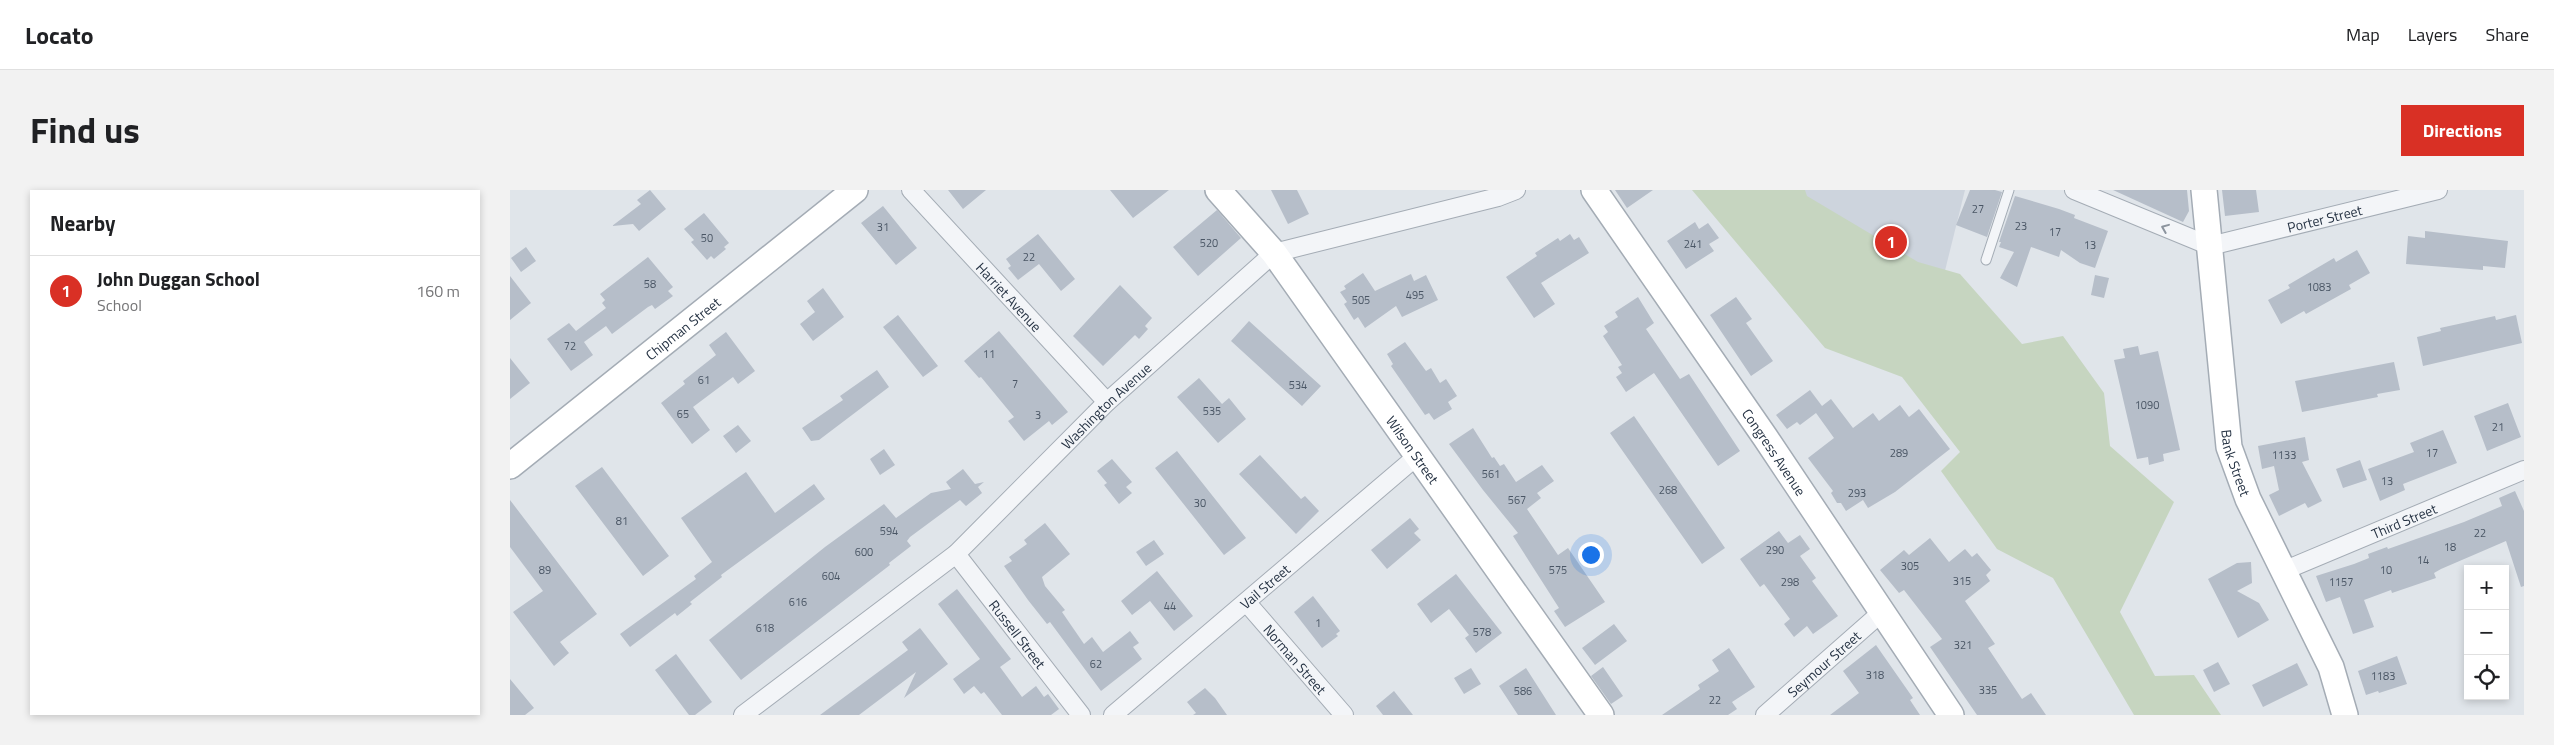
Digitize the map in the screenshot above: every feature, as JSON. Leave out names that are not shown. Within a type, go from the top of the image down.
[{"type":"street","name":"Chipman Street","points":[[510,466],[855,190]]},
{"type":"street","name":"Harriet Avenue","points":[[911,190],[1107,402]]},
{"type":"street","name":"Wilson Street","points":[[1218,190],[1274,253],[1416,457],[1601,715]]},
{"type":"street","name":"Washington Avenue","points":[[743,715],[956,554],[1107,402],[1274,253],[1516,190]]},
{"type":"street","name":"Congress Avenue","points":[[1594,190],[1765,437],[1951,715]]},
{"type":"street","points":[[2074,190],[2210,246]]},
{"type":"street","name":"Bank Street","points":[[2204,190],[2229,447],[2248,499],[2331,667],[2345,715]]},
{"type":"street","name":"Porter Street","points":[[2210,246],[2438,190]]},
{"type":"street","name":"Vail Street","points":[[1113,715],[1247,603],[1416,457]]},
{"type":"street","name":"Third Street","points":[[2283,571],[2524,470]]},
{"type":"street","name":"Russell Street","points":[[956,554],[1081,715]]},
{"type":"street","name":"Norman Street","points":[[1247,603],[1344,715]]},
{"type":"street","name":"Seymour Street","points":[[1765,715],[1882,612]]},
{"type":"lane","points":[[1986,260],[2009,190]]},
{"type":"shaded area","points":[[1764,190],[1965,190],[1936,307]]},
{"type":"green space","points":[[1692,190],[1805,190],[1807,196],[1918,262],[1960,274],[2022,344],[2063,336],[2104,393],[2110,446],[2174,502],[2120,612],[2155,676],[2194,675],[2221,715],[2134,715],[2053,578],[1997,549],[1941,471],[1960,452],[1902,377],[1825,348]]},
{"type":"building","points":[[650,190],[666,209],[639,231],[633,224],[612,226],[641,204],[637,200]]},
{"type":"building","points":[[948,190],[986,190],[963,209]]},
{"type":"building","points":[[1110,190],[1169,190],[1133,218]]},
{"type":"building","points":[[1271,190],[1297,190],[1309,214],[1288,224]]},
{"type":"building","points":[[1615,190],[1653,190],[1627,208]]},
{"type":"building","points":[[1970,190],[1995,190],[2002,192],[1987,237],[1956,225]]},
{"type":"building","points":[[2113,190],[2187,190],[2189,211],[2183,222]]},
{"type":"building","points":[[2222,190],[2256,190],[2259,212],[2225,216]]},
{"type":"building","points":[[2015,196],[2075,215],[2074,218],[2108,231],[2095,268],[2080,263],[2061,250],[2059,257],[2031,247],[2017,287],[2000,278],[2014,252],[1999,247],[2001,242],[1999,242]]},
{"type":"building","points":[[883,206],[917,248],[896,265],[861,223]]},
{"type":"building","points":[[1217,210],[1241,238],[1198,276],[1173,247]]},
{"type":"building","points":[[704,213],[729,243],[724,247],[726,249],[714,259],[711,256],[707,260],[691,242],[694,240],[684,229]]},
{"type":"building","points":[[1695,222],[1699,229],[1708,223],[1719,238],[1709,244],[1714,251],[1686,269],[1667,241]]},
{"type":"building","points":[[2425,231],[2508,241],[2505,268],[2483,266],[2483,270],[2406,264],[2408,236],[2425,238]]},
{"type":"building","points":[[1038,234],[1075,279],[1061,291],[1039,264],[1018,280],[1008,268],[1011,266],[1006,259]]},
{"type":"building","points":[[1570,234],[1574,240],[1579,237],[1589,253],[1541,283],[1555,304],[1534,318],[1506,277],[1537,256],[1535,253],[1558,238],[1560,241]]},
{"type":"building","points":[[526,247],[536,261],[521,272],[511,258]]},
{"type":"building","points":[[2357,250],[2370,273],[2349,285],[2351,289],[2306,314],[2304,311],[2281,324],[2268,300],[2290,288],[2288,285],[2334,258],[2336,262]]},
{"type":"building","points":[[648,257],[673,287],[668,291],[673,296],[655,309],[652,305],[648,307],[612,334],[606,326],[584,342],[593,355],[571,371],[547,339],[569,323],[576,331],[606,308],[602,303],[605,300],[600,294]]},
{"type":"building","points":[[1363,273],[1375,291],[1411,274],[1414,281],[1426,275],[1438,300],[1402,317],[1396,306],[1365,328],[1358,317],[1354,320],[1344,304],[1347,302],[1340,292],[1346,289],[1344,286]]},
{"type":"building","points":[[2095,275],[2109,278],[2104,298],[2091,295]]},
{"type":"building","points":[[510,276],[531,303],[510,320]]},
{"type":"building","points":[[1120,285],[1152,318],[1145,326],[1148,329],[1139,339],[1135,335],[1103,366],[1073,336]]},
{"type":"building","points":[[823,288],[844,317],[813,341],[800,324],[815,312],[807,301]]},
{"type":"building","points":[[1638,297],[1654,323],[1646,329],[1680,379],[1689,374],[1740,451],[1718,466],[1654,373],[1626,392],[1616,377],[1622,373],[1618,367],[1622,365],[1603,336],[1608,332],[1604,326],[1618,317],[1615,312]]},
{"type":"building","points":[[1736,297],[1752,319],[1746,323],[1773,361],[1751,376],[1710,315]]},
{"type":"building","points":[[898,315],[938,366],[923,377],[883,327]]},
{"type":"building","points":[[2516,315],[2522,343],[2423,366],[2417,337],[2441,331],[2440,328],[2495,316],[2496,320]]},
{"type":"building","points":[[1249,321],[1321,386],[1302,406],[1231,341]]},
{"type":"building","points":[[999,331],[1068,412],[1052,425],[1049,421],[1024,441],[1008,421],[1014,417],[981,377],[979,378],[964,361]]},
{"type":"building","points":[[726,332],[755,371],[738,384],[733,377],[693,407],[710,430],[692,444],[661,403],[685,384],[683,381],[716,355],[709,345]]},
{"type":"building","points":[[1405,342],[1426,371],[1431,368],[1440,383],[1446,379],[1457,396],[1448,402],[1452,409],[1434,420],[1429,413],[1425,415],[1391,366],[1393,364],[1387,354]]},
{"type":"building","points":[[2138,346],[2140,355],[2158,351],[2180,450],[2163,454],[2164,461],[2149,465],[2148,457],[2137,459],[2114,360],[2125,358],[2123,349]]},
{"type":"building","points":[[510,358],[530,383],[510,399]]},
{"type":"building","points":[[2394,362],[2400,390],[2377,394],[2378,397],[2302,412],[2295,381]]},
{"type":"building","points":[[877,370],[889,387],[819,440],[811,441],[802,428],[843,400],[840,396]]},
{"type":"building","points":[[1199,378],[1222,404],[1229,398],[1246,419],[1218,443],[1177,397]]},
{"type":"building","points":[[1810,390],[1822,406],[1831,399],[1853,428],[1873,413],[1879,421],[1900,405],[1909,417],[1919,409],[1950,449],[1895,492],[1868,508],[1863,500],[1846,511],[1841,503],[1837,503],[1831,493],[1833,491],[1808,458],[1834,438],[1816,413],[1800,425],[1797,422],[1787,429],[1776,415]]},
{"type":"building","points":[[2508,403],[2521,437],[2487,451],[2474,416]]},
{"type":"building","points":[[1634,416],[1725,548],[1702,564],[1610,433]]},
{"type":"building","points":[[738,425],[751,441],[736,453],[723,436]]},
{"type":"building","points":[[1473,428],[1492,458],[1494,457],[1500,466],[1504,464],[1516,482],[1542,465],[1554,481],[1537,493],[1541,498],[1527,509],[1558,555],[1568,548],[1605,602],[1565,627],[1554,611],[1559,608],[1513,536],[1518,533],[1449,444]]},
{"type":"building","points":[[2443,430],[2457,463],[2403,484],[2405,490],[2380,501],[2368,469],[2414,452],[2410,443]]},
{"type":"building","points":[[2305,437],[2309,460],[2302,462],[2322,501],[2308,508],[2305,503],[2279,516],[2269,495],[2279,490],[2274,466],[2262,469],[2258,446]]},
{"type":"building","points":[[884,449],[895,465],[880,475],[870,459]]},
{"type":"building","points":[[1177,451],[1246,538],[1224,555],[1155,468]]},
{"type":"building","points":[[1260,455],[1301,499],[1305,496],[1319,511],[1296,534],[1239,474]]},
{"type":"building","points":[[1112,459],[1132,482],[1126,487],[1132,493],[1119,504],[1104,485],[1107,483],[1097,471]]},
{"type":"building","points":[[2360,460],[2367,480],[2343,488],[2336,469]]},
{"type":"building","points":[[602,467],[669,556],[643,576],[575,486]]},
{"type":"building","points":[[963,469],[975,484],[984,482],[978,487],[982,493],[966,506],[960,500],[910,537],[907,541],[911,546],[889,563],[890,565],[741,680],[709,640],[825,547],[884,504],[896,518],[931,493],[951,489],[946,482]]},
{"type":"building","points":[[746,472],[775,513],[814,484],[825,499],[721,575],[722,577],[690,602],[692,604],[677,616],[675,613],[630,647],[620,634],[696,579],[694,576],[712,562],[681,518]]},
{"type":"building","points":[[2515,491],[2524,511],[2524,586],[2521,587],[2506,541],[2441,569],[2434,573],[2436,578],[2392,593],[2391,590],[2364,600],[2374,627],[2353,634],[2340,597],[2326,602],[2316,576],[2369,558],[2368,554],[2387,547],[2388,549],[2464,522],[2502,506],[2499,498]]},
{"type":"building","points":[[510,500],[597,614],[560,642],[569,653],[554,666],[513,612],[543,591],[510,547]]},
{"type":"building","points":[[1410,518],[1419,529],[1414,533],[1421,540],[1387,569],[1371,550]]},
{"type":"building","points":[[1045,523],[1070,554],[1042,577],[1045,586],[1065,610],[1062,612],[1084,644],[1092,637],[1103,652],[1130,631],[1139,643],[1133,647],[1142,659],[1101,691],[1050,622],[1047,624],[1004,566],[1012,561],[1009,557],[1027,544],[1024,540]]},
{"type":"building","points":[[1779,531],[1788,543],[1800,535],[1810,549],[1800,556],[1816,578],[1812,581],[1838,616],[1813,634],[1807,626],[1794,637],[1784,624],[1790,619],[1764,584],[1760,587],[1740,559]]},
{"type":"building","points":[[1930,538],[1949,562],[1965,549],[1972,557],[1977,553],[1991,570],[1986,575],[1990,581],[1965,601],[1995,644],[1988,648],[2022,699],[2031,693],[2046,715],[1977,715],[1930,647],[1942,639],[1904,590],[1899,593],[1880,570],[1904,550],[1909,555]]},
{"type":"building","points":[[1154,540],[1164,554],[1146,566],[1136,552]]},
{"type":"building","points":[[2251,562],[2252,583],[2237,591],[2259,603],[2269,620],[2238,638],[2208,579],[2237,563]]},
{"type":"building","points":[[1157,571],[1193,616],[1174,631],[1150,601],[1132,615],[1121,601]]},
{"type":"building","points":[[1456,574],[1502,633],[1476,653],[1465,638],[1469,635],[1449,609],[1431,623],[1417,604]]},
{"type":"building","points":[[957,589],[1011,659],[1000,667],[1022,697],[1036,686],[1044,697],[1048,694],[1059,709],[1051,715],[1002,715],[984,692],[981,694],[974,686],[964,694],[953,679],[980,659],[938,604]]},
{"type":"building","points":[[1313,596],[1340,631],[1336,634],[1338,636],[1322,648],[1294,612]]},
{"type":"building","points":[[1614,624],[1627,641],[1595,665],[1582,648]]},
{"type":"building","points":[[920,628],[948,664],[904,698],[916,672],[859,715],[820,715],[908,650],[902,642]]},
{"type":"building","points":[[1876,645],[1913,698],[1910,700],[1920,715],[1830,715],[1859,693],[1843,671]]},
{"type":"building","points":[[1729,648],[1755,687],[1732,702],[1737,709],[1728,715],[1662,715],[1700,689],[1698,685],[1719,671],[1712,660]]},
{"type":"building","points":[[676,654],[712,702],[695,715],[689,715],[655,670]]},
{"type":"building","points":[[2397,656],[2407,684],[2366,695],[2358,671]]},
{"type":"building","points":[[2218,662],[2230,684],[2214,692],[2203,670]]},
{"type":"building","points":[[2297,663],[2308,685],[2263,707],[2252,685]]},
{"type":"building","points":[[1603,667],[1623,696],[1611,704],[1591,676]]},
{"type":"building","points":[[1471,668],[1481,684],[1464,694],[1454,678]]},
{"type":"building","points":[[1526,668],[1556,715],[1518,715],[1499,686]]},
{"type":"building","points":[[510,679],[534,708],[525,715],[510,715]]},
{"type":"building","points":[[1205,688],[1227,715],[1193,715],[1196,713],[1187,702]]},
{"type":"building","points":[[1394,691],[1413,715],[1383,715],[1376,706]]},
{"type":"place","name":"John Duggan School","points":[[1891,242]]}]
